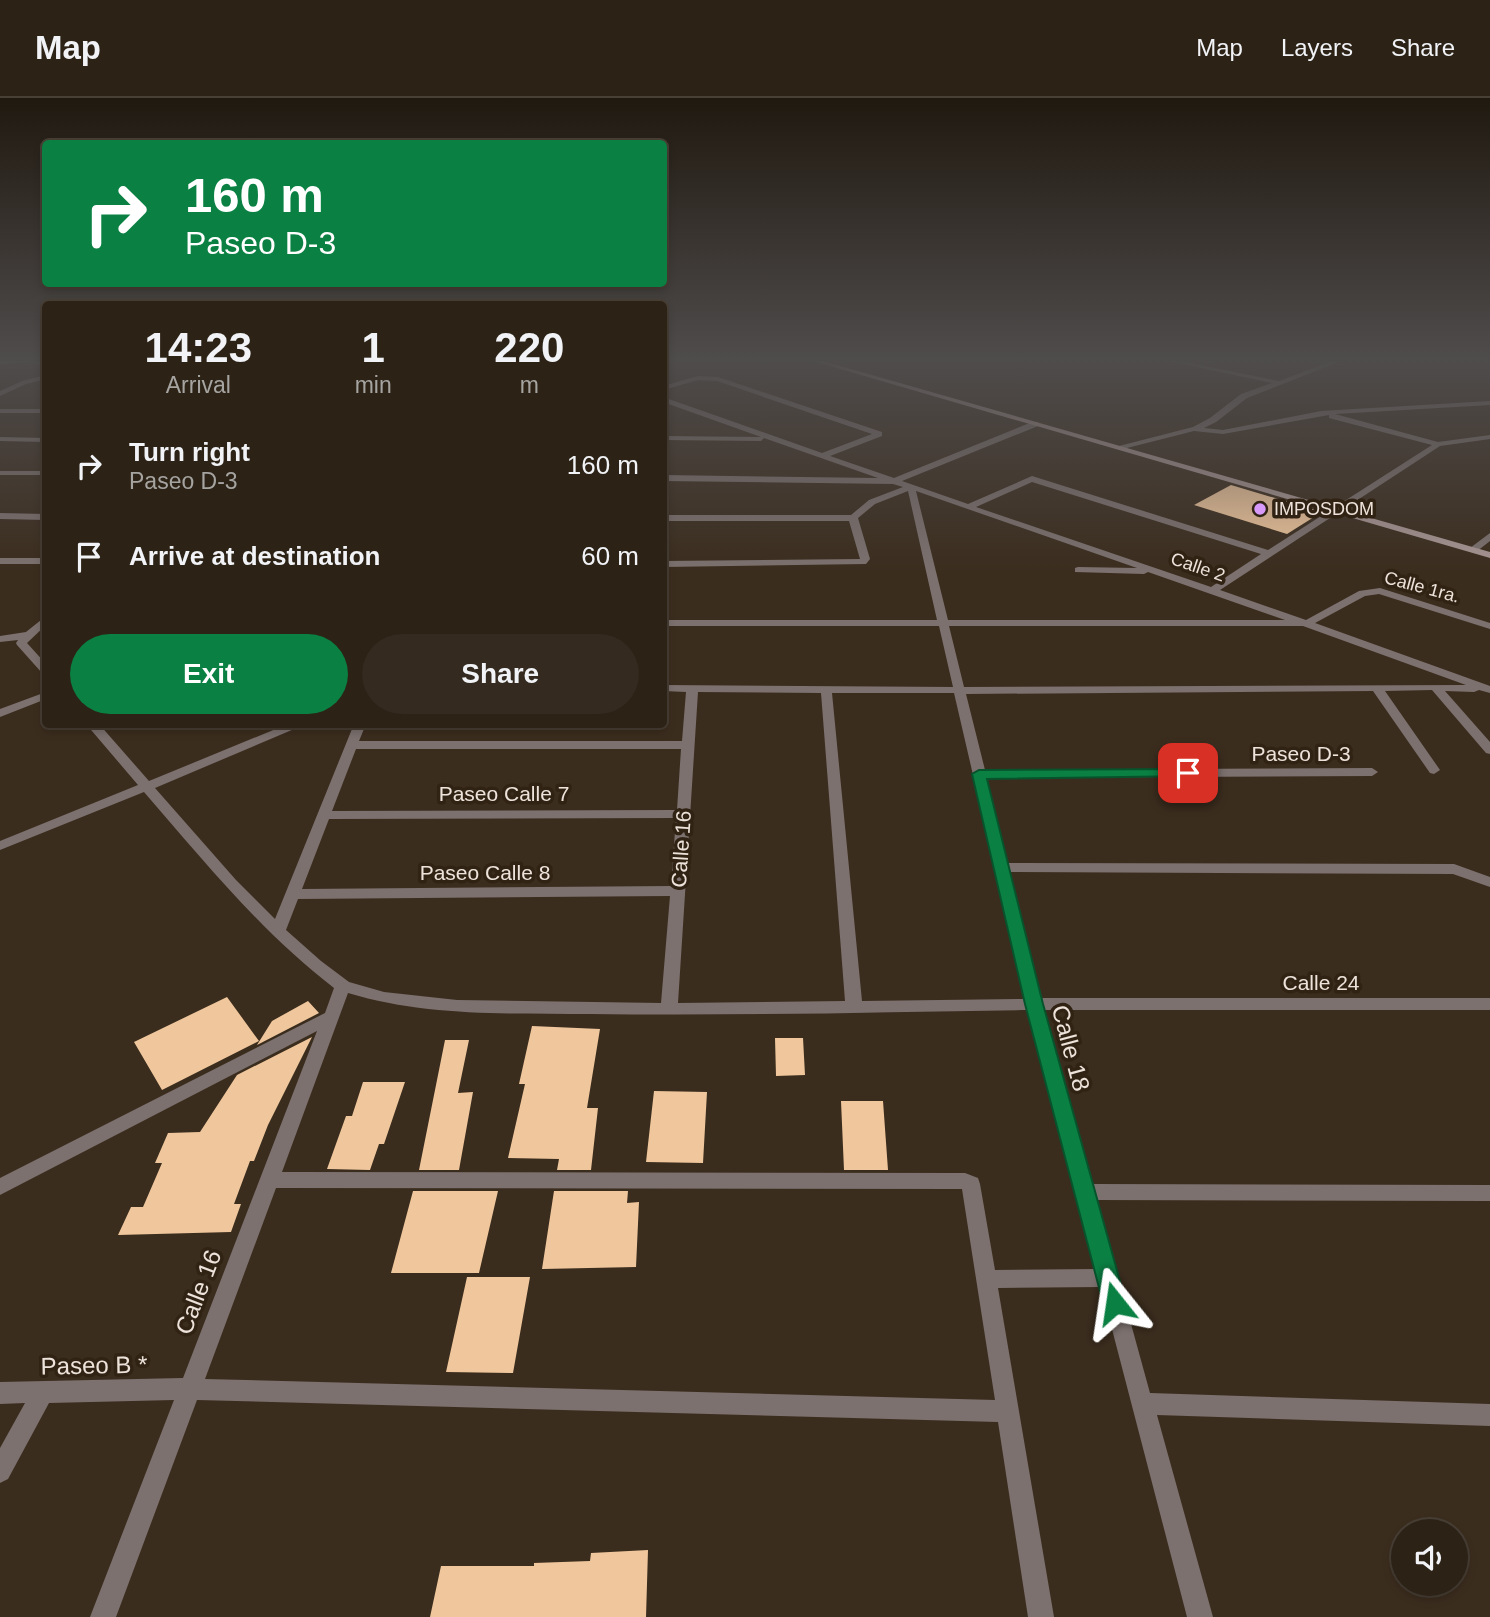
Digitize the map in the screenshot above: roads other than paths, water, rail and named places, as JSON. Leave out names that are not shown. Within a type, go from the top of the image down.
[{"type":"main road","points":[[1064,432],[1490,555]]},
{"type":"street","name":"Calle 2","points":[[753,432],[1308,623],[1490,690]]},
{"type":"street","points":[[822,456],[879,434],[873,432]]},
{"type":"street","points":[[853,518],[861,508],[902,484],[1018,432]]},
{"type":"street","points":[[1122,448],[1183,432]]},
{"type":"street","points":[[1395,432],[1438,443],[1490,437]]},
{"type":"street","points":[[667,438],[773,439]]},
{"type":"street","points":[[0,439],[42,440]]},
{"type":"street","points":[[1213,590],[1438,443]]},
{"type":"street","points":[[0,473],[42,473]]},
{"type":"street","points":[[667,478],[902,484]]},
{"type":"street","points":[[968,507],[1032,479],[1267,553]]},
{"type":"street","name":"Calle 18","points":[[902,484],[943,623],[1034,1004],[1200,1617]]},
{"type":"street","points":[[0,516],[42,517]]},
{"type":"street","points":[[667,519],[853,518]]},
{"type":"street","points":[[667,564],[856,564],[865,559],[853,518]]},
{"type":"street","points":[[1473,550],[1490,537]]},
{"type":"street","points":[[0,561],[42,561]]},
{"type":"street","points":[[1078,570],[1156,571]]},
{"type":"street","name":"Calle 1ra.","points":[[1308,623],[1363,593],[1380,591],[1490,626]]},
{"type":"street","points":[[667,623],[1308,623]]},
{"type":"street","points":[[0,639],[25,639],[42,624]]},
{"type":"street","points":[[25,639],[42,665]]},
{"type":"street","points":[[667,688],[959,690],[1435,687],[1490,690]]},
{"type":"street","points":[[1435,687],[1490,750]]},
{"type":"street","name":"Calle 16","points":[[669,1009],[692,688]]},
{"type":"street","points":[[1377,688],[1434,770]]},
{"type":"street","points":[[825,689],[854,1007]]},
{"type":"street","points":[[0,713],[42,697]]},
{"type":"street","points":[[95,728],[231,883],[278,931],[343,986]]},
{"type":"street","points":[[0,846],[290,728]]},
{"type":"street","points":[[278,931],[358,728]]},
{"type":"street","points":[[352,745],[688,746]]},
{"type":"street","name":"Paseo D-3","points":[[979,774],[1372,772]]},
{"type":"street","name":"Paseo Calle 7","points":[[324,815],[683,814]]},
{"type":"street","points":[[1001,867],[1454,869],[1490,882]]},
{"type":"street","name":"Paseo Calle 8","points":[[293,894],[678,891]]},
{"type":"street","name":"Calle 16","points":[[103,1617],[343,986]]},
{"type":"street","name":"Calle 24","points":[[343,986],[384,998],[457,1006],[669,1009],[1152,1003],[1490,1004]]},
{"type":"street","points":[[0,1187],[331,1017]]},
{"type":"street","points":[[269,1180],[965,1181],[973,1187],[1041,1617]]},
{"type":"street","points":[[1085,1192],[1490,1193]]},
{"type":"street","points":[[987,1279],[1108,1278]]},
{"type":"street","name":"Paseo B *","points":[[0,1393],[189,1389],[1009,1411]]},
{"type":"street","points":[[0,1471],[41,1394]]},
{"type":"street","points":[[1143,1404],[1490,1415]]},
{"type":"place","name":"IMPOSDOM","points":[[1260,509]]}]
